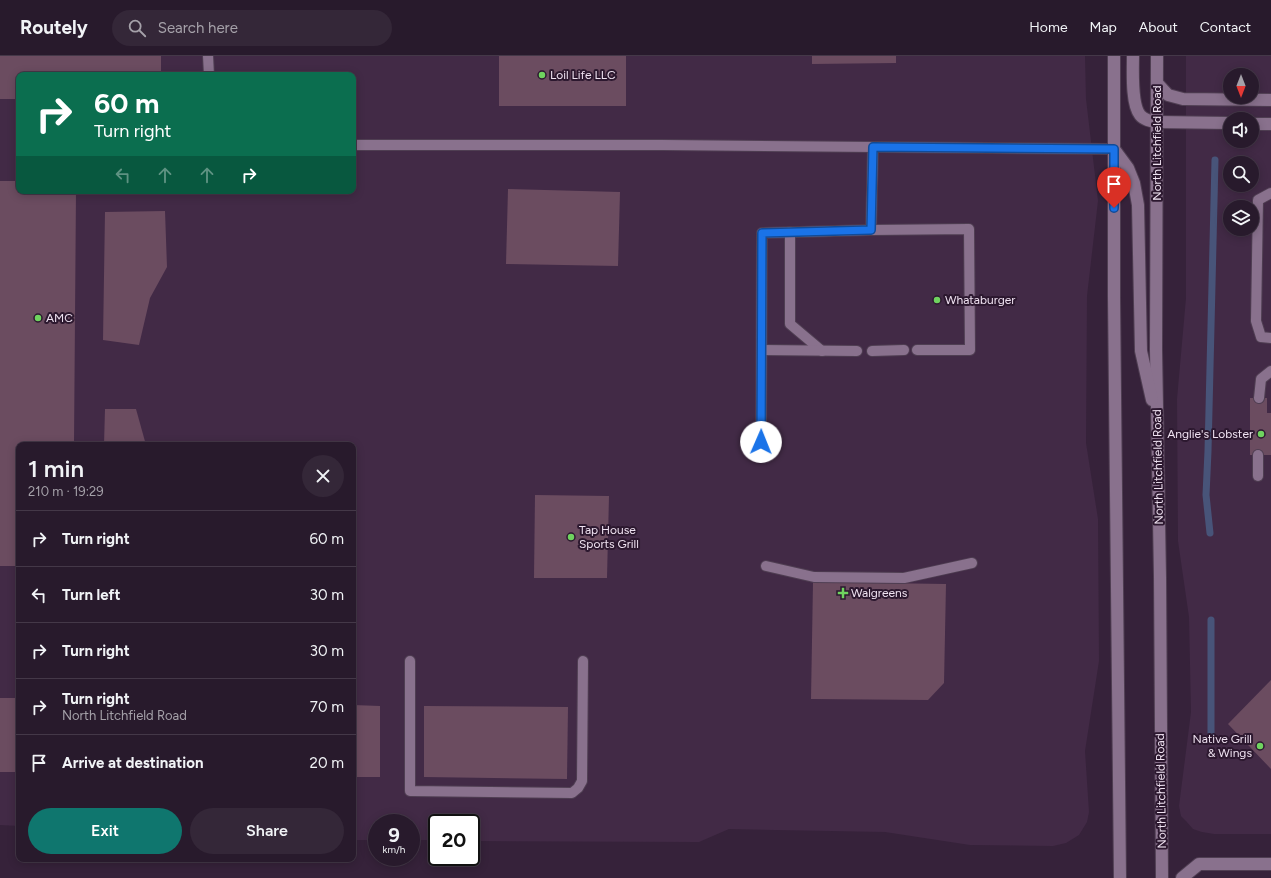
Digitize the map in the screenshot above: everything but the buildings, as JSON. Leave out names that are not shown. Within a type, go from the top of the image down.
[{"type":"main road","points":[[1114,56],[1114,312],[1120,878]]},
{"type":"main road","points":[[1133,56],[1133,79],[1136,106],[1143,118],[1148,121],[1157,122],[1223,123]]},
{"type":"main road","name":"North Litchfield Road","points":[[1157,56],[1156,350],[1162,878]]},
{"type":"main road","points":[[1157,83],[1168,95],[1183,100],[1271,100]]},
{"type":"main road","points":[[1259,124],[1271,124]]},
{"type":"main road","points":[[1114,149],[1128,168],[1134,183],[1138,206],[1141,351],[1158,424]]},
{"type":"main road","points":[[1182,878],[1199,864],[1271,864]]},
{"type":"lane","points":[[208,56],[209,72]]},
{"type":"lane","points":[[356,145],[663,145],[1114,149]]},
{"type":"lane","points":[[871,230],[873,147]]},
{"type":"lane","points":[[1271,193],[1258,200],[1256,321],[1261,337],[1271,338]]},
{"type":"lane","points":[[761,442],[762,233],[969,229],[970,350],[917,350]]},
{"type":"lane","points":[[790,232],[790,324],[822,351]]},
{"type":"lane","points":[[762,350],[857,351]]},
{"type":"lane","points":[[872,351],[904,350]]},
{"type":"lane","points":[[1259,398],[1261,379],[1271,371]]},
{"type":"lane","points":[[1258,455],[1258,476]]},
{"type":"lane","points":[[766,566],[814,577],[904,578],[972,563]]},
{"type":"lane","points":[[410,661],[410,791],[572,793],[578,788],[582,780],[583,661]]},
{"type":"shaded area","points":[[0,56],[1085,56],[1086,99],[1098,201],[1087,296],[1086,443],[1098,519],[1099,661],[1085,751],[1089,812],[1087,822],[1079,835],[1066,843],[1053,846],[970,845],[885,832],[729,829],[699,842],[480,841],[480,814],[428,814],[428,840],[420,840],[420,814],[368,814],[368,840],[356,840],[356,442],[16,442],[16,826],[0,825]]},
{"type":"shaded area","points":[[1186,56],[1271,56],[1271,834],[1214,834],[1202,832],[1193,829],[1181,816],[1179,806],[1191,712],[1189,617],[1178,541],[1177,399],[1186,298]]},
{"type":"waterway","points":[[1210,533],[1206,495],[1215,160]]},
{"type":"waterway","points":[[1211,620],[1211,733]]},
{"type":"place","name":"Loil Life LLC","points":[[542,75]]},
{"type":"place","name":"Whataburger","points":[[937,300]]},
{"type":"place","name":"AMC","points":[[38,318]]},
{"type":"place","name":"Anglie's Lobster","points":[[1261,434]]},
{"type":"place","name":"Tap House Sports Grill","points":[[571,537]]},
{"type":"place","name":"Walgreens","points":[[843,593]]},
{"type":"place","name":"Native Grill & Wings","points":[[1260,746]]},
{"type":"route","points":[[761,442],[762,233],[871,230],[873,147],[1114,149],[1114,208]]}]
